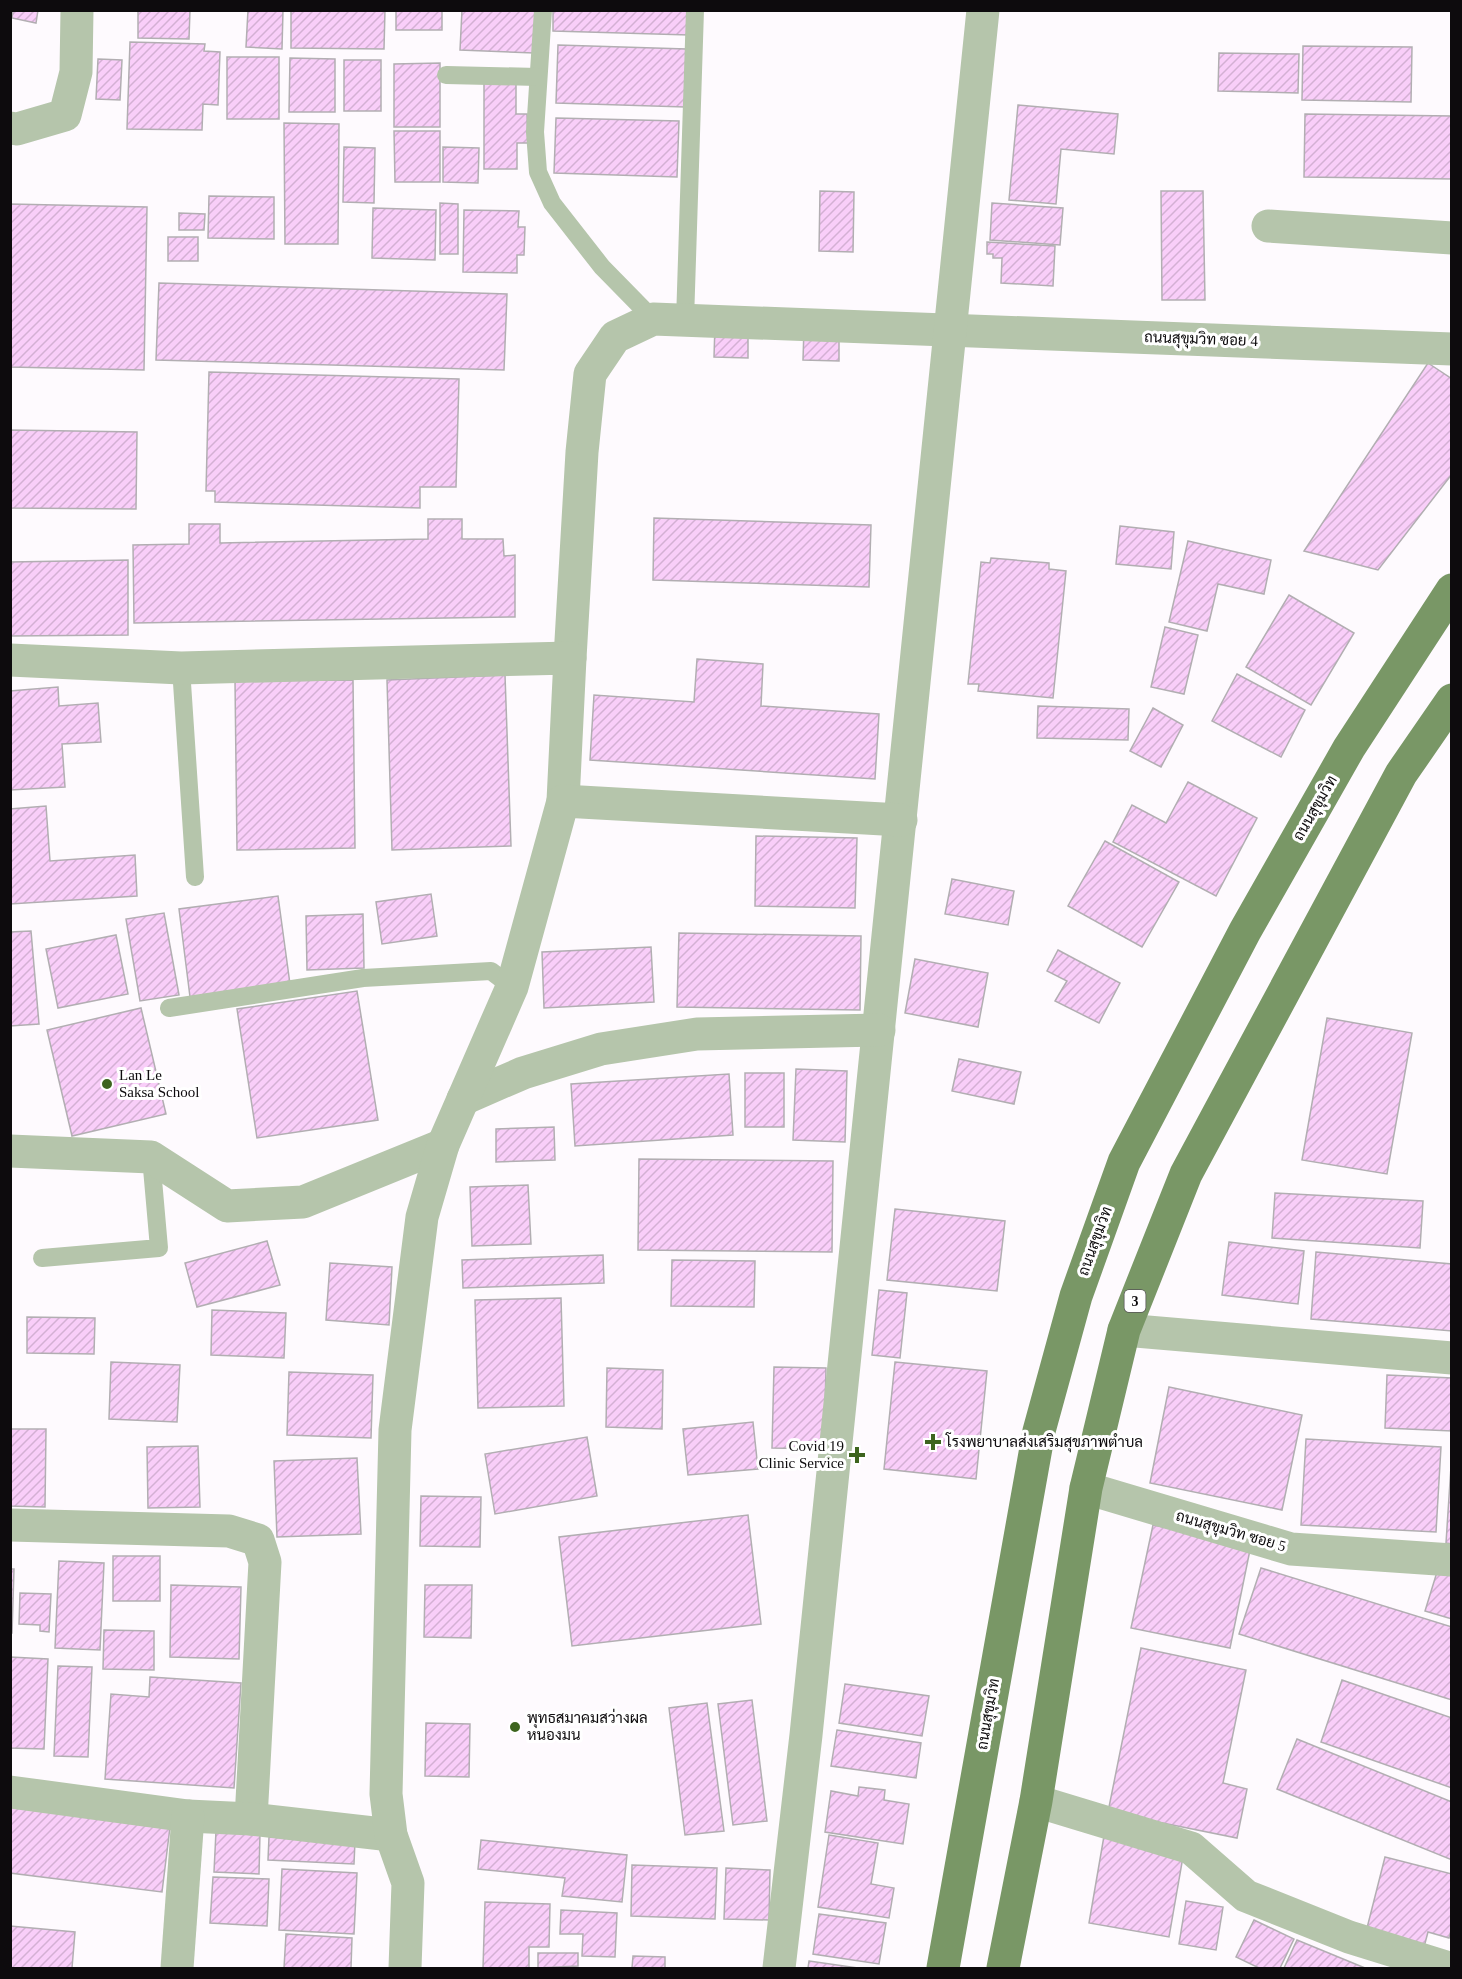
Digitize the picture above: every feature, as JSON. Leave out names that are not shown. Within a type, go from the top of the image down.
[{"type":"main road","name":"ถนนสุขุมวิท","points":[[943,1968],[1039,1431],[1076,1296],[1124,1162],[1245,931],[1349,748],[1452,590]]},
{"type":"main road","name":"3","points":[[1003,1968],[1036,1801],[1086,1488],[1124,1330],[1186,1174],[1401,774],[1452,700]]},
{"type":"street","points":[[10,128],[17,129],[65,115],[76,72],[77,10]]},
{"type":"street","points":[[779,1968],[806,1735],[983,10]]},
{"type":"street","points":[[1268,226],[1452,238]]},
{"type":"street","points":[[405,1968],[408,1883],[392,1835],[386,1794],[395,1430],[422,1217],[443,1145],[512,987],[564,801],[582,452],[590,374],[615,337],[669,320]]},
{"type":"street","name":"ถนนสุขุมวิท ซอย 4","points":[[669,320],[1452,349]]},
{"type":"street","points":[[10,660],[181,668],[570,658]]},
{"type":"street","points":[[564,801],[901,820]]},
{"type":"street","points":[[463,1099],[524,1073],[601,1048],[697,1035],[879,1030]]},
{"type":"street","points":[[10,1151],[151,1157],[227,1206],[303,1202],[443,1145]]},
{"type":"street","points":[[1124,1330],[1452,1358]]},
{"type":"street","name":"ถนนสุขุมวิท ซอย 5","points":[[1086,1488],[1291,1549],[1452,1560]]},
{"type":"street","points":[[10,1525],[229,1531],[258,1540],[265,1562],[251,1819]]},
{"type":"street","points":[[10,1792],[188,1816],[251,1819],[392,1835]]},
{"type":"street","points":[[1036,1801],[1191,1848],[1246,1896],[1349,1937],[1449,1968]]},
{"type":"street","points":[[177,1968],[188,1816]]},
{"type":"lane","points":[[543,10],[535,132],[538,172],[552,203],[602,267],[669,320]]},
{"type":"lane","points":[[669,320],[695,10]]},
{"type":"lane","points":[[446,75],[538,77]]},
{"type":"lane","points":[[181,668],[195,877]]},
{"type":"lane","points":[[169,1008],[375,978],[491,971],[512,987]]},
{"type":"lane","points":[[42,1258],[159,1248],[151,1157]]},
{"type":"building","points":[[13,10],[38,10],[36,23],[12,18]]},
{"type":"building","points":[[138,10],[190,10],[189,39],[138,38]]},
{"type":"building","points":[[248,10],[283,10],[282,49],[246,47]]},
{"type":"building","points":[[291,10],[385,10],[384,49],[291,48]]},
{"type":"building","points":[[396,10],[442,10],[442,30],[396,30]]},
{"type":"building","points":[[462,10],[536,10],[534,53],[460,50]]},
{"type":"building","points":[[553,10],[690,10],[689,35],[553,31]]},
{"type":"building","points":[[130,42],[205,44],[204,51],[220,52],[218,105],[203,104],[202,130],[127,129]]},
{"type":"building","points":[[558,45],[686,49],[685,107],[556,103]]},
{"type":"building","points":[[1303,46],[1412,47],[1411,102],[1302,100]]},
{"type":"building","points":[[1219,53],[1299,54],[1298,93],[1218,91]]},
{"type":"building","points":[[227,57],[279,57],[279,119],[227,119]]},
{"type":"building","points":[[290,58],[335,59],[335,112],[289,112]]},
{"type":"building","points":[[98,59],[122,60],[120,100],[96,99]]},
{"type":"building","points":[[344,60],[381,60],[381,111],[344,111]]},
{"type":"building","points":[[440,63],[440,127],[394,127],[394,64]]},
{"type":"building","points":[[484,82],[516,82],[516,114],[527,114],[528,143],[517,143],[517,169],[484,169]]},
{"type":"building","points":[[1018,105],[1118,114],[1114,154],[1061,149],[1056,204],[1009,200]]},
{"type":"building","points":[[1305,114],[1452,116],[1452,179],[1304,177]]},
{"type":"building","points":[[556,118],[679,121],[677,177],[554,173]]},
{"type":"building","points":[[284,123],[339,124],[338,244],[285,244]]},
{"type":"building","points":[[394,131],[440,131],[440,182],[395,182]]},
{"type":"building","points":[[344,147],[375,148],[374,203],[343,202]]},
{"type":"building","points":[[443,147],[479,148],[478,183],[443,182]]},
{"type":"building","points":[[820,191],[854,192],[853,252],[819,251]]},
{"type":"building","points":[[1161,191],[1203,191],[1205,300],[1162,300]]},
{"type":"building","points":[[209,196],[274,197],[274,239],[208,238]]},
{"type":"building","points":[[440,203],[458,204],[458,254],[440,254]]},
{"type":"building","points":[[992,203],[1063,208],[1060,245],[990,240]]},
{"type":"building","points":[[10,204],[147,207],[144,370],[10,367]]},
{"type":"building","points":[[373,208],[436,210],[435,260],[372,258]]},
{"type":"building","points":[[464,210],[519,211],[518,227],[525,227],[524,255],[517,255],[517,273],[463,272]]},
{"type":"building","points":[[179,213],[205,214],[204,230],[179,230]]},
{"type":"building","points":[[168,237],[198,237],[198,261],[168,261]]},
{"type":"building","points":[[987,242],[1055,246],[1053,286],[1001,283],[1002,258],[993,258],[993,254],[987,254]]},
{"type":"building","points":[[159,283],[507,294],[504,370],[156,360]]},
{"type":"building","points":[[715,325],[748,326],[748,358],[714,357]]},
{"type":"building","points":[[804,329],[839,330],[839,361],[803,360]]},
{"type":"building","points":[[1428,363],[1452,379],[1452,474],[1378,570],[1304,551]]},
{"type":"building","points":[[209,372],[459,379],[456,487],[420,487],[420,508],[215,502],[215,491],[206,491]]},
{"type":"building","points":[[10,430],[137,432],[136,509],[10,508]]},
{"type":"building","points":[[654,518],[871,525],[869,587],[653,580]]},
{"type":"building","points":[[428,519],[462,519],[462,539],[503,539],[504,556],[515,555],[515,617],[134,623],[133,545],[189,544],[189,524],[220,524],[220,543],[428,539]]},
{"type":"building","points":[[1120,526],[1174,532],[1171,569],[1116,564]]},
{"type":"building","points":[[1188,541],[1271,560],[1264,594],[1218,584],[1207,631],[1169,622]]},
{"type":"building","points":[[991,558],[1049,563],[1049,569],[1066,571],[1053,698],[978,691],[979,684],[968,684],[981,562],[990,563]]},
{"type":"building","points":[[128,560],[128,635],[10,636],[10,562]]},
{"type":"building","points":[[1289,595],[1354,633],[1311,705],[1246,667]]},
{"type":"building","points":[[1165,627],[1198,635],[1184,694],[1151,687]]},
{"type":"building","points":[[697,659],[763,664],[761,706],[879,714],[875,779],[590,760],[594,695],[694,702]]},
{"type":"building","points":[[1237,674],[1305,710],[1281,757],[1212,721]]},
{"type":"building","points":[[505,675],[511,846],[392,850],[387,680]]},
{"type":"building","points":[[353,680],[355,848],[237,850],[235,681]]},
{"type":"building","points":[[58,687],[59,706],[98,703],[101,742],[62,744],[65,787],[10,790],[10,691]]},
{"type":"building","points":[[1038,706],[1129,709],[1128,740],[1037,738]]},
{"type":"building","points":[[1153,708],[1183,725],[1161,767],[1130,751]]},
{"type":"building","points":[[1188,782],[1257,818],[1216,896],[1113,842],[1132,805],[1166,823]]},
{"type":"building","points":[[46,806],[50,861],[135,855],[137,896],[10,904],[10,809]]},
{"type":"building","points":[[756,836],[857,838],[855,908],[755,906]]},
{"type":"building","points":[[1105,841],[1179,882],[1142,947],[1068,906]]},
{"type":"building","points":[[952,879],[1014,891],[1008,925],[945,914]]},
{"type":"building","points":[[431,894],[437,936],[382,944],[376,902]]},
{"type":"building","points":[[278,896],[290,984],[190,997],[179,909]]},
{"type":"building","points":[[164,913],[179,995],[140,1001],[126,919]]},
{"type":"building","points":[[363,914],[364,968],[307,970],[306,916]]},
{"type":"building","points":[[31,931],[39,1024],[10,1026],[10,932]]},
{"type":"building","points":[[679,933],[861,936],[860,1010],[677,1007]]},
{"type":"building","points":[[116,935],[128,994],[58,1008],[46,949]]},
{"type":"building","points":[[651,947],[654,1002],[544,1008],[542,952]]},
{"type":"building","points":[[1058,950],[1120,983],[1099,1023],[1055,1001],[1067,981],[1047,971]]},
{"type":"building","points":[[915,959],[988,973],[978,1027],[905,1013]]},
{"type":"building","points":[[357,991],[378,1120],[257,1138],[237,1009]]},
{"type":"building","points":[[141,1008],[166,1114],[72,1136],[47,1030]]},
{"type":"building","points":[[1327,1018],[1412,1033],[1387,1174],[1302,1160]]},
{"type":"building","points":[[959,1059],[1021,1072],[1014,1104],[952,1091]]},
{"type":"building","points":[[796,1069],[847,1071],[845,1142],[793,1140]]},
{"type":"building","points":[[745,1073],[784,1073],[784,1127],[745,1127]]},
{"type":"building","points":[[729,1074],[733,1135],[575,1146],[571,1084]]},
{"type":"building","points":[[554,1127],[555,1160],[496,1162],[496,1129]]},
{"type":"building","points":[[639,1159],[833,1161],[832,1252],[638,1250]]},
{"type":"building","points":[[528,1185],[531,1244],[472,1246],[470,1187]]},
{"type":"building","points":[[1275,1193],[1423,1201],[1420,1248],[1272,1238]]},
{"type":"building","points":[[895,1209],[1005,1221],[997,1291],[887,1280]]},
{"type":"building","points":[[267,1241],[280,1285],[197,1307],[185,1263]]},
{"type":"building","points":[[1229,1242],[1304,1251],[1298,1304],[1222,1295]]},
{"type":"building","points":[[1316,1252],[1452,1264],[1452,1331],[1311,1319]]},
{"type":"building","points":[[603,1255],[604,1283],[463,1288],[462,1260]]},
{"type":"building","points":[[672,1260],[755,1261],[754,1307],[671,1306]]},
{"type":"building","points":[[330,1263],[392,1267],[389,1325],[326,1320]]},
{"type":"building","points":[[879,1290],[907,1293],[900,1358],[872,1355]]},
{"type":"building","points":[[561,1298],[564,1406],[478,1408],[475,1300]]},
{"type":"building","points":[[212,1310],[286,1313],[284,1358],[211,1355]]},
{"type":"building","points":[[27,1317],[95,1318],[94,1354],[27,1353]]},
{"type":"building","points":[[111,1362],[180,1365],[177,1422],[109,1419]]},
{"type":"building","points":[[895,1362],[987,1371],[976,1479],[884,1469]]},
{"type":"building","points":[[774,1367],[826,1368],[824,1449],[772,1448]]},
{"type":"building","points":[[607,1368],[663,1370],[662,1429],[606,1427]]},
{"type":"building","points":[[289,1372],[373,1375],[371,1438],[287,1435]]},
{"type":"building","points":[[1387,1375],[1452,1378],[1452,1431],[1385,1428]]},
{"type":"building","points":[[1169,1387],[1302,1415],[1282,1510],[1150,1483]]},
{"type":"building","points":[[753,1422],[758,1469],[688,1475],[683,1429]]},
{"type":"building","points":[[10,1429],[46,1429],[45,1507],[10,1506]]},
{"type":"building","points":[[587,1437],[597,1496],[495,1514],[485,1454]]},
{"type":"building","points":[[1306,1439],[1441,1447],[1436,1532],[1301,1525]]},
{"type":"building","points":[[198,1446],[200,1507],[148,1508],[147,1447]]},
{"type":"building","points":[[1452,1451],[1452,1544],[1446,1543]]},
{"type":"building","points":[[357,1458],[361,1534],[277,1537],[274,1461]]},
{"type":"building","points":[[421,1496],[481,1497],[480,1547],[420,1546]]},
{"type":"building","points":[[748,1515],[761,1624],[572,1646],[559,1537]]},
{"type":"building","points":[[1153,1525],[1251,1545],[1230,1648],[1131,1628]]},
{"type":"building","points":[[113,1556],[160,1556],[160,1601],[113,1601]]},
{"type":"building","points":[[59,1561],[104,1563],[100,1650],[55,1648]]},
{"type":"building","points":[[1261,1568],[1452,1627],[1452,1700],[1239,1634]]},
{"type":"building","points":[[10,1569],[14,1569],[12,1633],[10,1633]]},
{"type":"building","points":[[1437,1572],[1452,1576],[1452,1619],[1425,1611]]},
{"type":"building","points":[[171,1585],[241,1587],[239,1659],[170,1657]]},
{"type":"building","points":[[425,1585],[472,1585],[471,1638],[424,1637]]},
{"type":"building","points":[[20,1593],[51,1594],[49,1632],[40,1631],[40,1625],[19,1624]]},
{"type":"building","points":[[104,1630],[154,1631],[154,1670],[103,1669]]},
{"type":"building","points":[[1141,1648],[1246,1670],[1223,1783],[1247,1789],[1237,1838],[1108,1812]]},
{"type":"building","points":[[10,1657],[48,1659],[44,1749],[10,1748]]},
{"type":"building","points":[[58,1666],[92,1667],[88,1757],[54,1756]]},
{"type":"building","points":[[150,1677],[241,1683],[234,1788],[105,1779],[111,1694],[149,1697]]},
{"type":"building","points":[[1342,1680],[1452,1718],[1452,1788],[1321,1742]]},
{"type":"building","points":[[845,1684],[929,1696],[922,1736],[839,1723]]},
{"type":"building","points":[[752,1700],[767,1821],[733,1825],[718,1704]]},
{"type":"building","points":[[707,1703],[724,1831],[685,1835],[669,1708]]},
{"type":"building","points":[[426,1723],[470,1724],[469,1777],[425,1776]]},
{"type":"building","points":[[837,1730],[921,1743],[916,1778],[831,1766]]},
{"type":"building","points":[[1297,1739],[1452,1802],[1452,1860],[1277,1789]]},
{"type":"building","points":[[859,1787],[885,1790],[884,1800],[909,1804],[903,1844],[825,1832],[831,1791],[858,1796]]},
{"type":"building","points":[[10,1800],[171,1819],[162,1892],[10,1873]]},
{"type":"building","points":[[216,1831],[260,1833],[259,1874],[214,1872]]},
{"type":"building","points":[[829,1835],[878,1843],[871,1884],[894,1888],[889,1918],[818,1907]]},
{"type":"building","points":[[1104,1836],[1184,1851],[1169,1937],[1089,1923]]},
{"type":"building","points":[[269,1837],[355,1841],[354,1864],[268,1860]]},
{"type":"building","points":[[481,1840],[627,1855],[622,1902],[562,1896],[565,1878],[478,1869]]},
{"type":"building","points":[[1385,1857],[1452,1874],[1452,1927],[1449,1938],[1428,1932],[1424,1947],[1366,1932]]},
{"type":"building","points":[[632,1865],[717,1868],[715,1919],[631,1916]]},
{"type":"building","points":[[726,1868],[770,1870],[769,1920],[724,1919]]},
{"type":"building","points":[[282,1869],[357,1873],[354,1934],[279,1930]]},
{"type":"building","points":[[213,1877],[269,1879],[267,1926],[210,1923]]},
{"type":"building","points":[[1186,1901],[1223,1907],[1216,1950],[1179,1944]]},
{"type":"building","points":[[485,1902],[550,1904],[549,1947],[529,1947],[529,1968],[483,1968]]},
{"type":"building","points":[[561,1910],[617,1913],[615,1957],[582,1956],[583,1934],[560,1934]]},
{"type":"building","points":[[819,1914],[886,1923],[879,1964],[813,1954]]},
{"type":"building","points":[[1254,1920],[1294,1939],[1280,1968],[1259,1968],[1236,1957]]},
{"type":"building","points":[[10,1926],[75,1932],[72,1968],[10,1968]]},
{"type":"building","points":[[286,1934],[352,1938],[351,1968],[284,1968]]},
{"type":"building","points":[[1297,1940],[1365,1968],[1284,1968]]},
{"type":"building","points":[[538,1953],[578,1953],[578,1966],[538,1968]]},
{"type":"building","points":[[633,1956],[665,1957],[665,1968],[632,1968]]},
{"type":"building","points":[[809,1961],[858,1968],[808,1968]]},
{"type":"place","name":"Lan Le Saksa School","points":[[107,1084]]},
{"type":"place","name":"โรงพยาบาลส่งเสริมสุขภาพตำบล","points":[[933,1442]]},
{"type":"place","name":"Covid 19 Clinic Service","points":[[857,1455]]},
{"type":"place","name":"พุทธสมาคมสว่างผล หนองมน","points":[[515,1727]]}]
